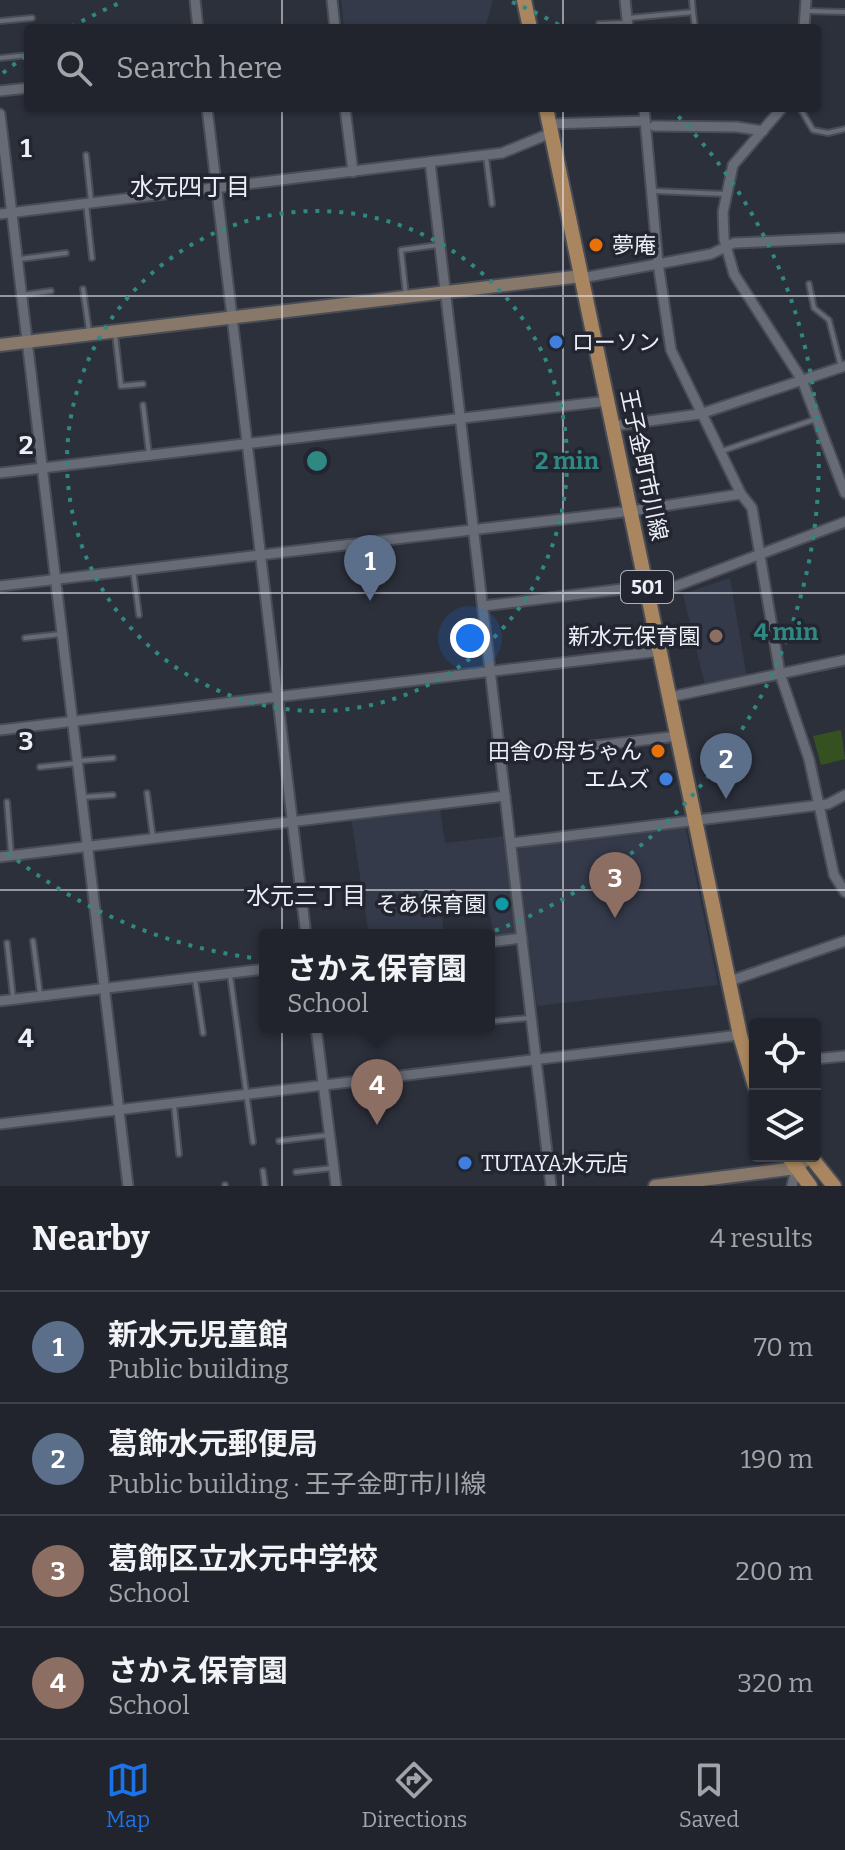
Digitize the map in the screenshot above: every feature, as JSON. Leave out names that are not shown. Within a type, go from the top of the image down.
[{"type":"main road","points":[[524,0],[529,24]]},
{"type":"main road","name":"王子金町市川線","points":[[547,112],[740,1035],[749,1058]]},
{"type":"main road","points":[[792,1162],[810,1186]]},
{"type":"main road","points":[[815,1162],[834,1186]]},
{"type":"street","points":[[195,0],[198,24]]},
{"type":"street","points":[[332,0],[335,24]]},
{"type":"street","points":[[625,0],[628,23]]},
{"type":"street","points":[[0,91],[24,88]]},
{"type":"street","points":[[208,112],[305,929]]},
{"type":"street","points":[[346,112],[353,172]]},
{"type":"street","points":[[646,112],[650,124],[658,263],[671,350],[741,494],[752,508],[780,674],[809,759],[834,875],[843,886]]},
{"type":"street","points":[[779,112],[733,165],[726,194],[726,247],[734,274],[802,380],[845,493]]},
{"type":"street","points":[[0,114],[128,1186]]},
{"type":"street","points":[[0,214],[502,153],[550,129],[650,124],[763,131]]},
{"type":"street","points":[[430,162],[551,1186]]},
{"type":"street","points":[[0,345],[582,277],[711,254],[734,243],[845,238]]},
{"type":"street","points":[[613,426],[700,414],[843,366]]},
{"type":"street","points":[[0,473],[607,401]]},
{"type":"street","points":[[0,586],[631,511],[741,494]]},
{"type":"street","points":[[483,606],[648,591],[845,522]]},
{"type":"street","points":[[0,730],[661,651]]},
{"type":"street","points":[[670,697],[845,660]]},
{"type":"street","points":[[501,757],[678,736]]},
{"type":"street","points":[[511,843],[828,804],[845,795]]},
{"type":"street","points":[[0,857],[505,796]]},
{"type":"street","points":[[495,941],[522,938]]},
{"type":"street","points":[[730,981],[845,941]]},
{"type":"street","points":[[0,1001],[259,970]]},
{"type":"street","points":[[317,1033],[336,1186]]},
{"type":"street","points":[[0,1124],[740,1035]]},
{"type":"street","points":[[821,1058],[845,1056]]},
{"type":"street","points":[[655,1186],[792,1162],[792,1186]]},
{"type":"lane","points":[[692,1],[694,24]]},
{"type":"lane","points":[[806,6],[845,12]]},
{"type":"lane","points":[[599,24],[628,23],[693,12]]},
{"type":"lane","points":[[0,21],[32,18]]},
{"type":"lane","points":[[0,58],[24,55]]},
{"type":"lane","points":[[802,112],[813,130],[828,133],[845,129]]},
{"type":"lane","points":[[86,155],[92,258]]},
{"type":"lane","points":[[486,155],[492,204]]},
{"type":"lane","points":[[652,191],[726,194]]},
{"type":"lane","points":[[406,298],[401,250],[440,245]]},
{"type":"lane","points":[[17,260],[66,253]]},
{"type":"lane","points":[[809,284],[814,308],[829,320],[843,366]]},
{"type":"lane","points":[[83,289],[89,335]]},
{"type":"lane","points":[[22,295],[51,291]]},
{"type":"lane","points":[[115,332],[121,386],[143,384]]},
{"type":"lane","points":[[143,405],[149,455]]},
{"type":"lane","points":[[720,451],[816,419]]},
{"type":"lane","points":[[133,570],[139,615]]},
{"type":"lane","points":[[25,638],[63,634]]},
{"type":"lane","points":[[40,767],[113,758]]},
{"type":"lane","points":[[147,793],[153,839]]},
{"type":"lane","points":[[82,798],[113,795]]},
{"type":"lane","points":[[7,802],[12,856]]},
{"type":"lane","points":[[33,941],[40,996]]},
{"type":"lane","points":[[7,943],[13,1000]]},
{"type":"lane","points":[[230,973],[253,1142]]},
{"type":"lane","points":[[195,978],[203,1033]]},
{"type":"lane","points":[[495,1021],[531,1018]]},
{"type":"lane","points":[[174,1103],[179,1154]]},
{"type":"lane","points":[[279,1141],[329,1135]]},
{"type":"lane","points":[[296,1172],[334,1168]]},
{"type":"lane","points":[[263,1171],[265,1186]]},
{"type":"shaded area","points":[[341,0],[493,0],[486,24],[344,24]]},
{"type":"shaded area","name":"新水元保育園","points":[[730,578],[747,678],[705,685],[683,594]]},
{"type":"shaded area","points":[[440,808],[445,843],[506,836],[519,935],[495,938],[488,903],[442,908],[439,885],[443,929],[368,929],[351,818]]},
{"type":"shaded area","points":[[685,825],[718,985],[537,1006],[518,851],[522,846]]},
{"type":"green space","points":[[841,730],[845,759],[821,765],[813,736]]},
{"type":"place","name":"夢庵","points":[[596,245]]},
{"type":"place","name":"ローソン","points":[[556,342]]},
{"type":"place","name":"新水元児童館","points":[[370,601]]},
{"type":"place","name":"新水元保育園","points":[[716,636]]},
{"type":"place","name":"田舎の母ちゃん","points":[[658,751]]},
{"type":"place","name":"エムズ","points":[[666,779]]},
{"type":"place","name":"葛飾水元郵便局","points":[[726,799]]},
{"type":"place","name":"そあ保育園","points":[[502,904]]},
{"type":"place","name":"葛飾区立水元中学校","points":[[615,918]]},
{"type":"place","name":"さかえ保育園","points":[[377,1125]]},
{"type":"place","name":"TUTAYA水元店","points":[[465,1163]]},
{"type":"district","name":"水元四丁目","points":[[190,187]]},
{"type":"district","name":"水元三丁目","points":[[306,896]]}]
